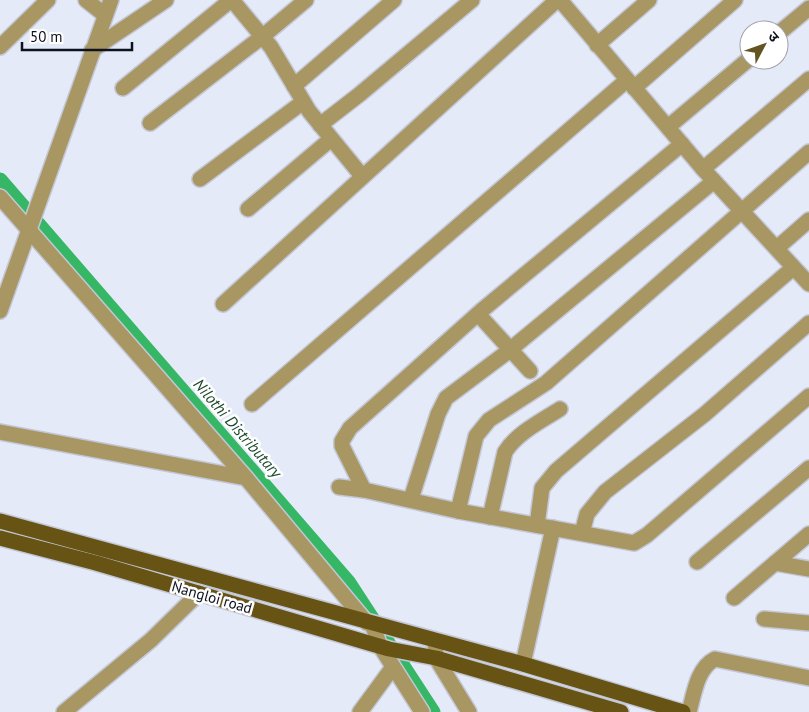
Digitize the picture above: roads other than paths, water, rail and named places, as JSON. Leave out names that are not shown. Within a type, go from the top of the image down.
[{"type":"main road","points":[[0,520],[371,624],[523,664],[683,712]]},
{"type":"main road","name":"Nangloi road","points":[[0,538],[385,647],[430,657],[596,709],[621,712]]},
{"type":"street","points":[[0,47],[48,0]]},
{"type":"street","points":[[86,0],[105,15]]},
{"type":"street","points":[[0,311],[27,230],[111,0]]},
{"type":"street","points":[[92,50],[166,0]]},
{"type":"street","points":[[123,88],[231,0],[263,36],[303,102],[362,176]]},
{"type":"street","points":[[150,123],[263,36],[306,0]]},
{"type":"street","points":[[294,86],[394,0]]},
{"type":"street","points":[[320,124],[360,94],[472,0]]},
{"type":"street","points":[[597,45],[649,0]]},
{"type":"street","points":[[252,404],[630,84],[735,0]]},
{"type":"street","points":[[223,304],[362,176],[564,2],[597,45],[714,181],[809,284]]},
{"type":"street","points":[[789,25],[809,8]]},
{"type":"street","points":[[668,127],[739,67]]},
{"type":"street","points":[[704,169],[809,79]]},
{"type":"street","points":[[200,179],[303,102]]},
{"type":"street","points":[[248,209],[331,139]]},
{"type":"street","points":[[364,490],[344,454],[342,441],[345,434],[478,314],[682,144]]},
{"type":"street","points":[[458,511],[476,436],[489,420],[546,383],[809,152]]},
{"type":"street","points":[[411,499],[438,414],[446,398],[510,350],[714,181]]},
{"type":"street","points":[[0,197],[371,624],[385,647],[393,667],[422,712]]},
{"type":"street","points":[[777,248],[809,220]]},
{"type":"street","points":[[536,525],[542,488],[550,476],[793,268]]},
{"type":"street","points":[[478,314],[530,371]]},
{"type":"street","points":[[582,532],[586,514],[605,492],[705,414],[809,323]]},
{"type":"street","points":[[339,487],[411,499],[490,517],[582,532],[629,544],[642,539],[809,396]]},
{"type":"street","points":[[490,517],[505,452],[508,447],[526,431],[560,409]]},
{"type":"street","points":[[0,432],[246,478]]},
{"type":"street","points":[[697,562],[809,468]]},
{"type":"street","points":[[523,664],[553,528]]},
{"type":"street","points":[[734,598],[809,534]]},
{"type":"street","points":[[776,563],[809,569]]},
{"type":"street","points":[[68,711],[151,640],[199,593]]},
{"type":"street","points":[[764,619],[809,623]]},
{"type":"street","points":[[434,641],[430,657],[469,712]]},
{"type":"street","points":[[689,712],[702,674],[709,662],[715,659],[809,678]]},
{"type":"street","points":[[360,712],[393,667]]},
{"type":"waterway","name":"Nilothi Distributary","points":[[0,180],[349,583],[433,712]]}]
